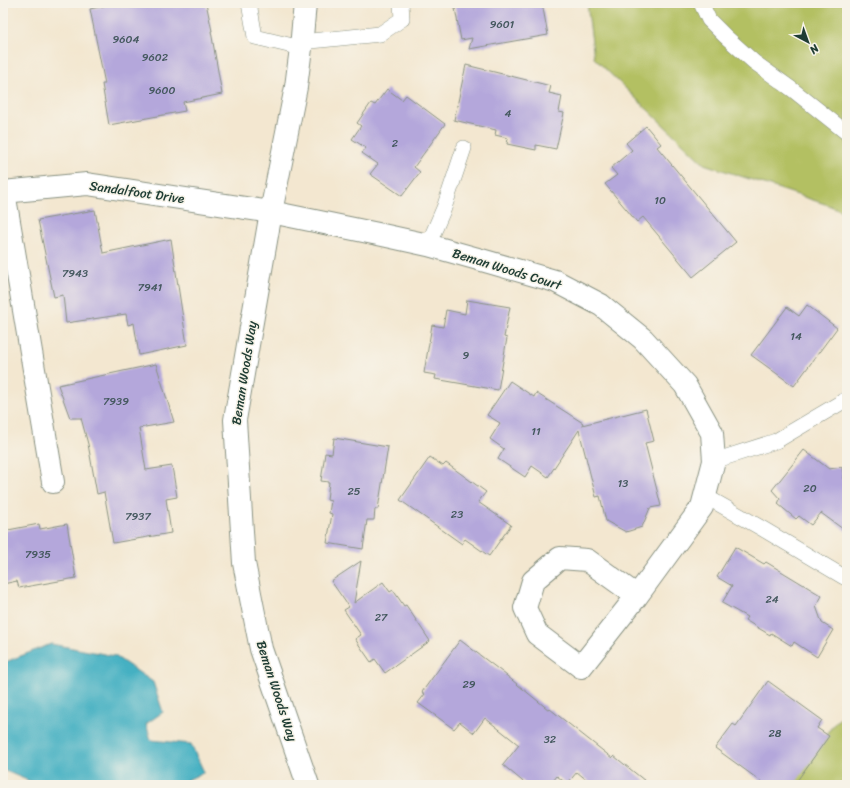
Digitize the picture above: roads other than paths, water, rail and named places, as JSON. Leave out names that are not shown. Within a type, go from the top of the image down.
[{"type":"street","name":"Beman Woods Way","points":[[304,3],[296,87],[271,212],[235,420],[244,563],[261,649],[308,785]]},
{"type":"street","name":"Sandalfoot Drive","points":[[3,192],[87,184],[271,212]]},
{"type":"street","points":[[3,192],[53,482]]},
{"type":"street","name":"Beman Woods Court","points":[[271,212],[428,245],[555,281],[601,304],[643,339],[685,385],[712,433],[714,461],[702,507],[637,596],[581,668],[537,634],[525,608],[534,581],[560,558],[587,560],[637,596]]},
{"type":"lane","points":[[249,3],[255,37],[301,45],[380,34],[402,19],[400,3]]},
{"type":"lane","points":[[701,3],[709,20],[754,62],[793,90],[847,133]]},
{"type":"lane","points":[[428,245],[444,208],[464,148]]},
{"type":"lane","points":[[714,461],[776,441],[847,399]]},
{"type":"lane","points":[[705,496],[844,577]]},
{"type":"water","points":[[51,644],[115,656],[153,682],[163,712],[146,724],[151,740],[191,744],[204,772],[177,785],[39,785],[3,770],[3,663]]}]
